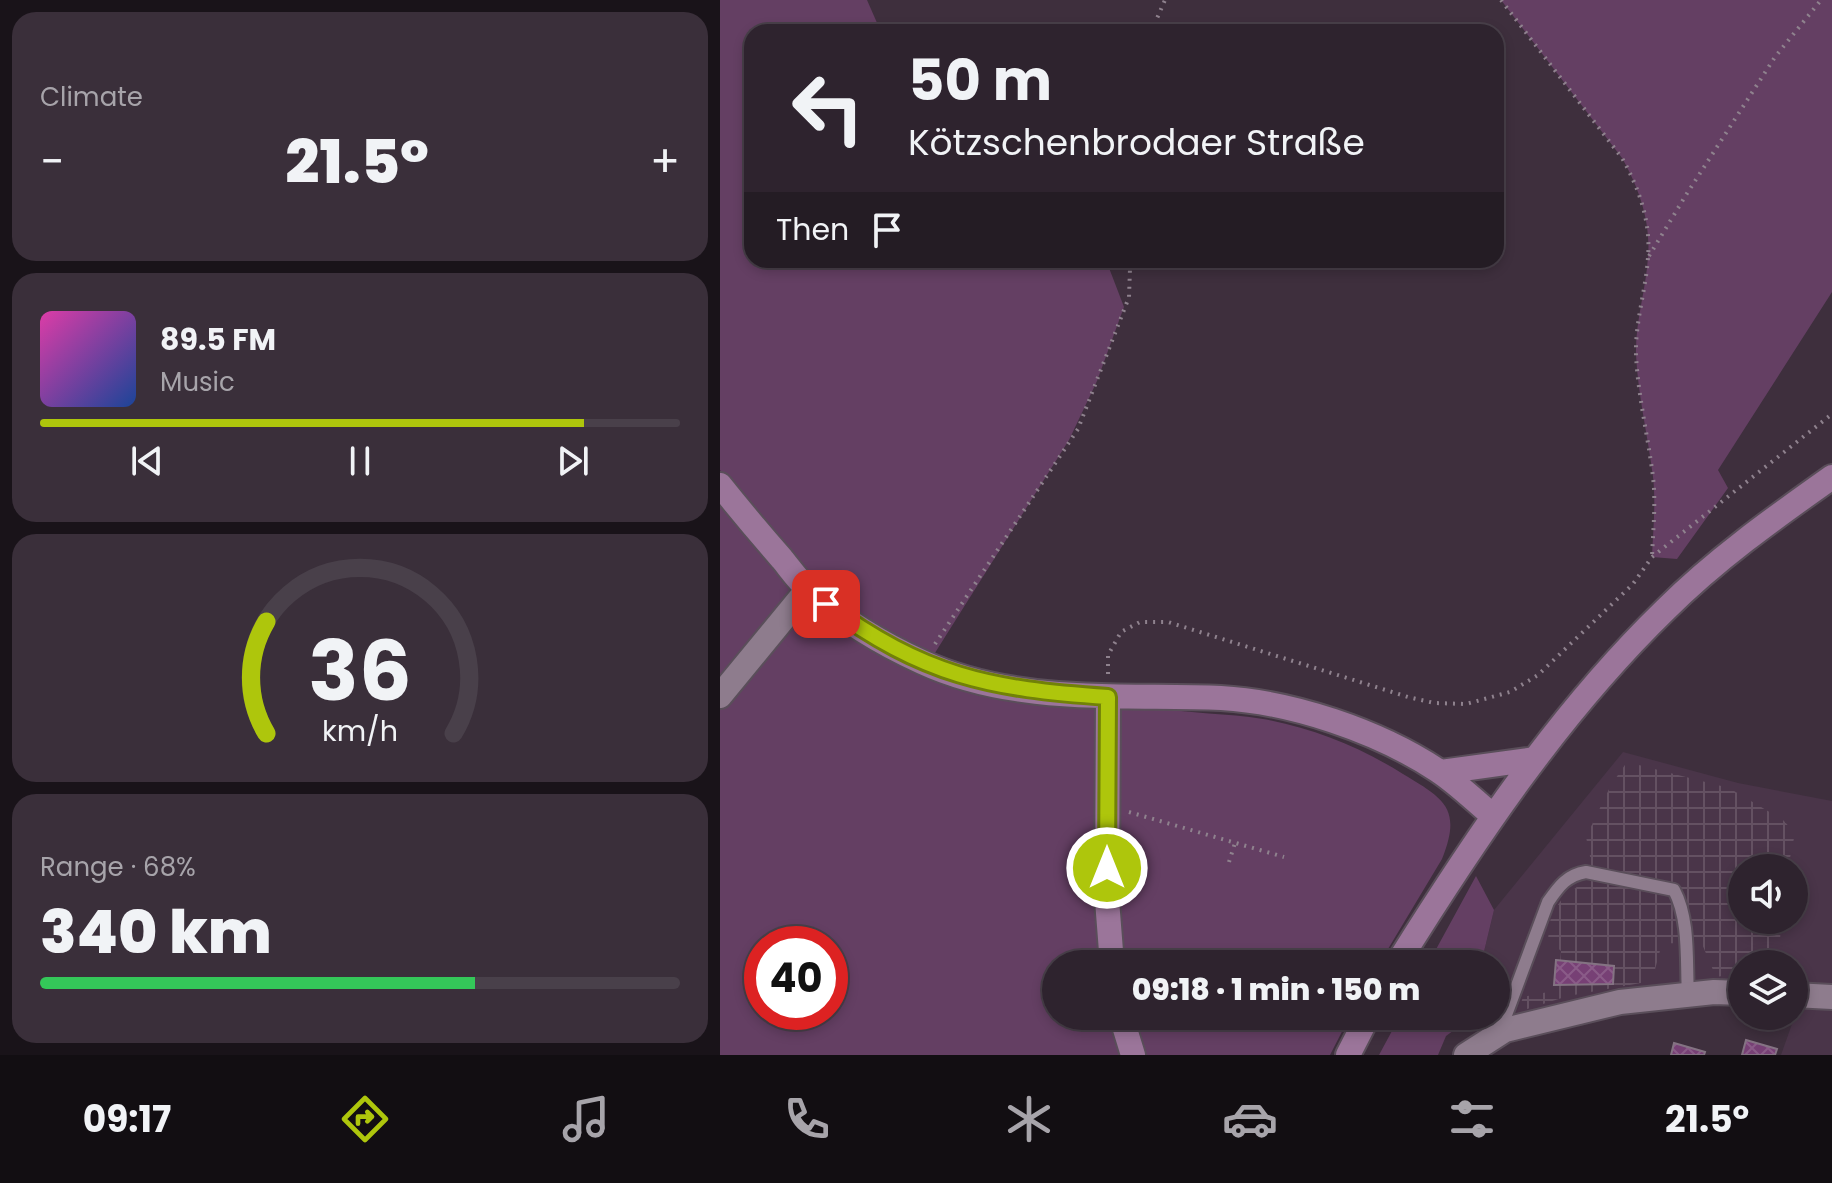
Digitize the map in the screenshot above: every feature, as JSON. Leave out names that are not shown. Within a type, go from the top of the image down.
[{"type":"street","points":[[1406,950],[1493,816],[1535,759],[1627,648],[1666,608],[1721,561],[1832,477]]},
{"type":"street","points":[[720,485],[807,590],[864,631],[923,663],[972,680],[1021,690],[1108,697],[1213,698],[1256,702],[1357,730],[1441,772],[1493,816]]},
{"type":"street","points":[[720,696],[807,590]]},
{"type":"street","points":[[1108,697],[1107,900],[1111,950]]},
{"type":"street","points":[[1441,772],[1535,759]]},
{"type":"street","points":[[1510,1029],[1620,1002],[1728,994]]},
{"type":"street","points":[[1808,996],[1832,997]]},
{"type":"street","points":[[1125,1030],[1133,1055]]},
{"type":"street","points":[[1348,1055],[1361,1030]]},
{"type":"street","points":[[1466,1055],[1505,1030]]},
{"type":"lane","points":[[1510,1004],[1548,902],[1573,874],[1586,872],[1674,890],[1680,901],[1683,919],[1688,995]]},
{"type":"path","points":[[1154,24],[1165,0]]},
{"type":"path","points":[[1501,0],[1622,158],[1636,183],[1643,207],[1648,233],[1648,258],[1641,294],[1636,353],[1654,481],[1652,557]]},
{"type":"path","points":[[1648,258],[1775,57],[1821,0]]},
{"type":"path","points":[[923,663],[1078,429],[1129,297],[1130,268]]},
{"type":"path","points":[[1108,697],[1108,655],[1121,632],[1140,622],[1168,622],[1434,703],[1466,704],[1510,692],[1538,675],[1633,584],[1652,557],[1832,414]]},
{"type":"path","points":[[1107,806],[1284,857]]},
{"type":"path","points":[[1229,862],[1235,843]]},
{"type":"shaded area","points":[[720,0],[867,0],[878,24],[744,24],[744,268],[1109,268],[1124,307],[1097,381],[1069,440],[933,656],[877,628],[832,594],[792,555],[720,470]]},
{"type":"shaded area","points":[[1501,0],[1832,0],[1832,292],[1718,470],[1728,488],[1677,559],[1652,557],[1654,487],[1636,355],[1648,257],[1648,231],[1642,206],[1622,158]]},
{"type":"shaded area","points":[[720,504],[806,604],[845,634],[874,650],[1154,707],[1282,723],[1353,747],[1387,764],[1439,799],[1450,817],[1448,842],[1442,859],[1387,950],[1042,950],[1042,1030],[1343,1030],[1330,1055],[720,1055]]},
{"type":"shaded area","points":[[1623,752],[1738,783],[1832,801],[1832,1055],[1781,1055],[1790,1030],[1808,1030],[1808,950],[1728,950],[1728,1002],[1689,998],[1507,1034],[1496,1030],[1510,1030],[1510,950],[1484,950],[1494,910]]},
{"type":"shaded area","points":[[1627,762],[1729,788],[1783,820],[1795,833],[1791,854],[1728,854],[1728,934],[1780,934],[1780,950],[1728,950],[1728,975],[1716,977],[1702,944],[1662,943],[1652,981],[1568,996],[1518,1012],[1523,997],[1558,990],[1561,951],[1548,939],[1551,915],[1562,899],[1589,877],[1590,856],[1586,837],[1611,785]]},
{"type":"shaded area","points":[[1476,876],[1494,910],[1484,950],[1436,950]]},
{"type":"shaded area","points":[[1392,1030],[1454,1030],[1446,1036],[1438,1055],[1379,1055]]},
{"type":"building","points":[[1556,960],[1614,966],[1613,984],[1554,985]]},
{"type":"building","points":[[1746,1040],[1777,1049],[1775,1055],[1742,1055]]},
{"type":"building","points":[[1674,1043],[1705,1052],[1704,1055],[1671,1055]]},
{"type":"route","points":[[826,604],[864,631],[923,663],[972,680],[1021,690],[1108,697],[1107,868]]}]
